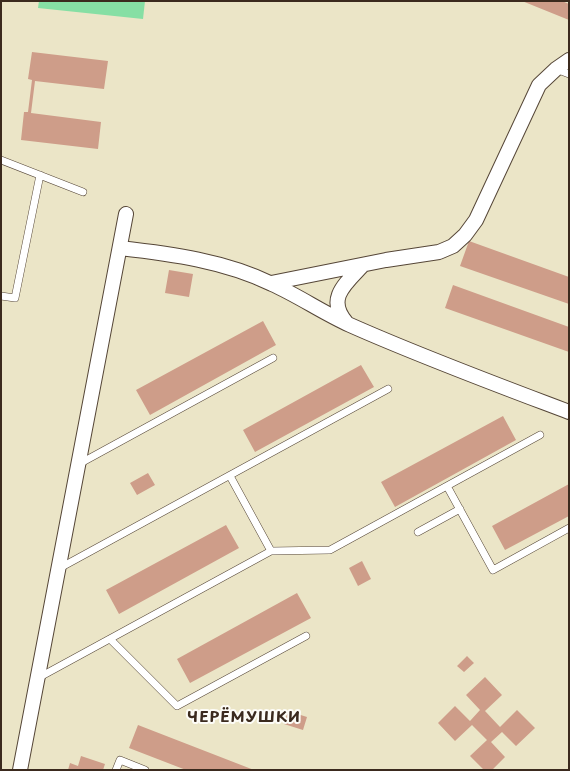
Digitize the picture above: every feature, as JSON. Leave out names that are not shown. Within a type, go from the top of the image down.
[{"type":"street","points":[[272,283],[386,260],[439,252],[453,246],[465,235],[476,220],[539,85],[563,72],[569,60]]},
{"type":"street","points":[[20,770],[126,214]]},
{"type":"street","points":[[120,248],[172,254],[222,265],[272,283],[348,324],[432,360],[569,412]]},
{"type":"street","points":[[348,324],[339,314],[336,304],[340,293],[347,282],[362,266]]},
{"type":"lane","points":[[1,160],[83,192]]},
{"type":"lane","points":[[1,296],[15,298],[40,175]]},
{"type":"lane","points":[[78,464],[273,358]]},
{"type":"lane","points":[[58,569],[388,390]]},
{"type":"lane","points":[[37,678],[271,551],[330,550],[540,435]]},
{"type":"lane","points":[[230,476],[271,551]]},
{"type":"lane","points":[[447,486],[493,570],[569,528]]},
{"type":"lane","points":[[418,532],[460,509]]},
{"type":"lane","points":[[110,639],[177,706],[306,636]]},
{"type":"lane","points":[[116,770],[120,760],[145,770]]},
{"type":"green space","points":[[39,1],[145,1],[143,19],[38,8]]},
{"type":"building","points":[[522,1],[562,1],[569,4],[569,20]]},
{"type":"building","points":[[32,52],[108,61],[104,89],[35,81],[31,113],[101,122],[98,149],[21,140],[24,112],[28,112],[32,80],[28,79]]},
{"type":"building","points":[[469,241],[569,277],[569,304],[460,266]]},
{"type":"building","points":[[169,270],[193,274],[189,297],[165,293]]},
{"type":"building","points":[[453,285],[569,327],[569,352],[445,308]]},
{"type":"building","points":[[263,321],[276,345],[150,415],[136,390]]},
{"type":"building","points":[[361,365],[374,387],[255,452],[243,430]]},
{"type":"building","points":[[503,416],[516,440],[395,507],[381,482]]},
{"type":"building","points":[[148,473],[155,485],[137,495],[130,483]]},
{"type":"building","points":[[569,484],[569,516],[505,550],[492,526]]},
{"type":"building","points":[[226,525],[239,548],[119,614],[106,590]]},
{"type":"building","points":[[362,561],[371,579],[358,586],[349,568]]},
{"type":"building","points":[[297,593],[311,618],[190,683],[177,659]]},
{"type":"building","points":[[467,656],[474,663],[464,672],[457,666]]},
{"type":"building","points":[[485,677],[502,695],[485,711],[500,727],[517,710],[535,728],[516,746],[502,732],[491,742],[505,757],[492,770],[484,770],[470,756],[487,740],[472,725],[455,741],[438,723],[455,706],[470,721],[480,710],[466,695]]},
{"type":"building","points":[[288,711],[307,717],[303,730],[284,724]]},
{"type":"building","points":[[138,725],[254,770],[186,770],[129,748]]},
{"type":"building","points":[[81,756],[105,764],[103,770],[68,770],[70,763],[78,766]]},
{"type":"district","name":"ЧЕРЁМУШКИ","points":[[244,718]]}]
